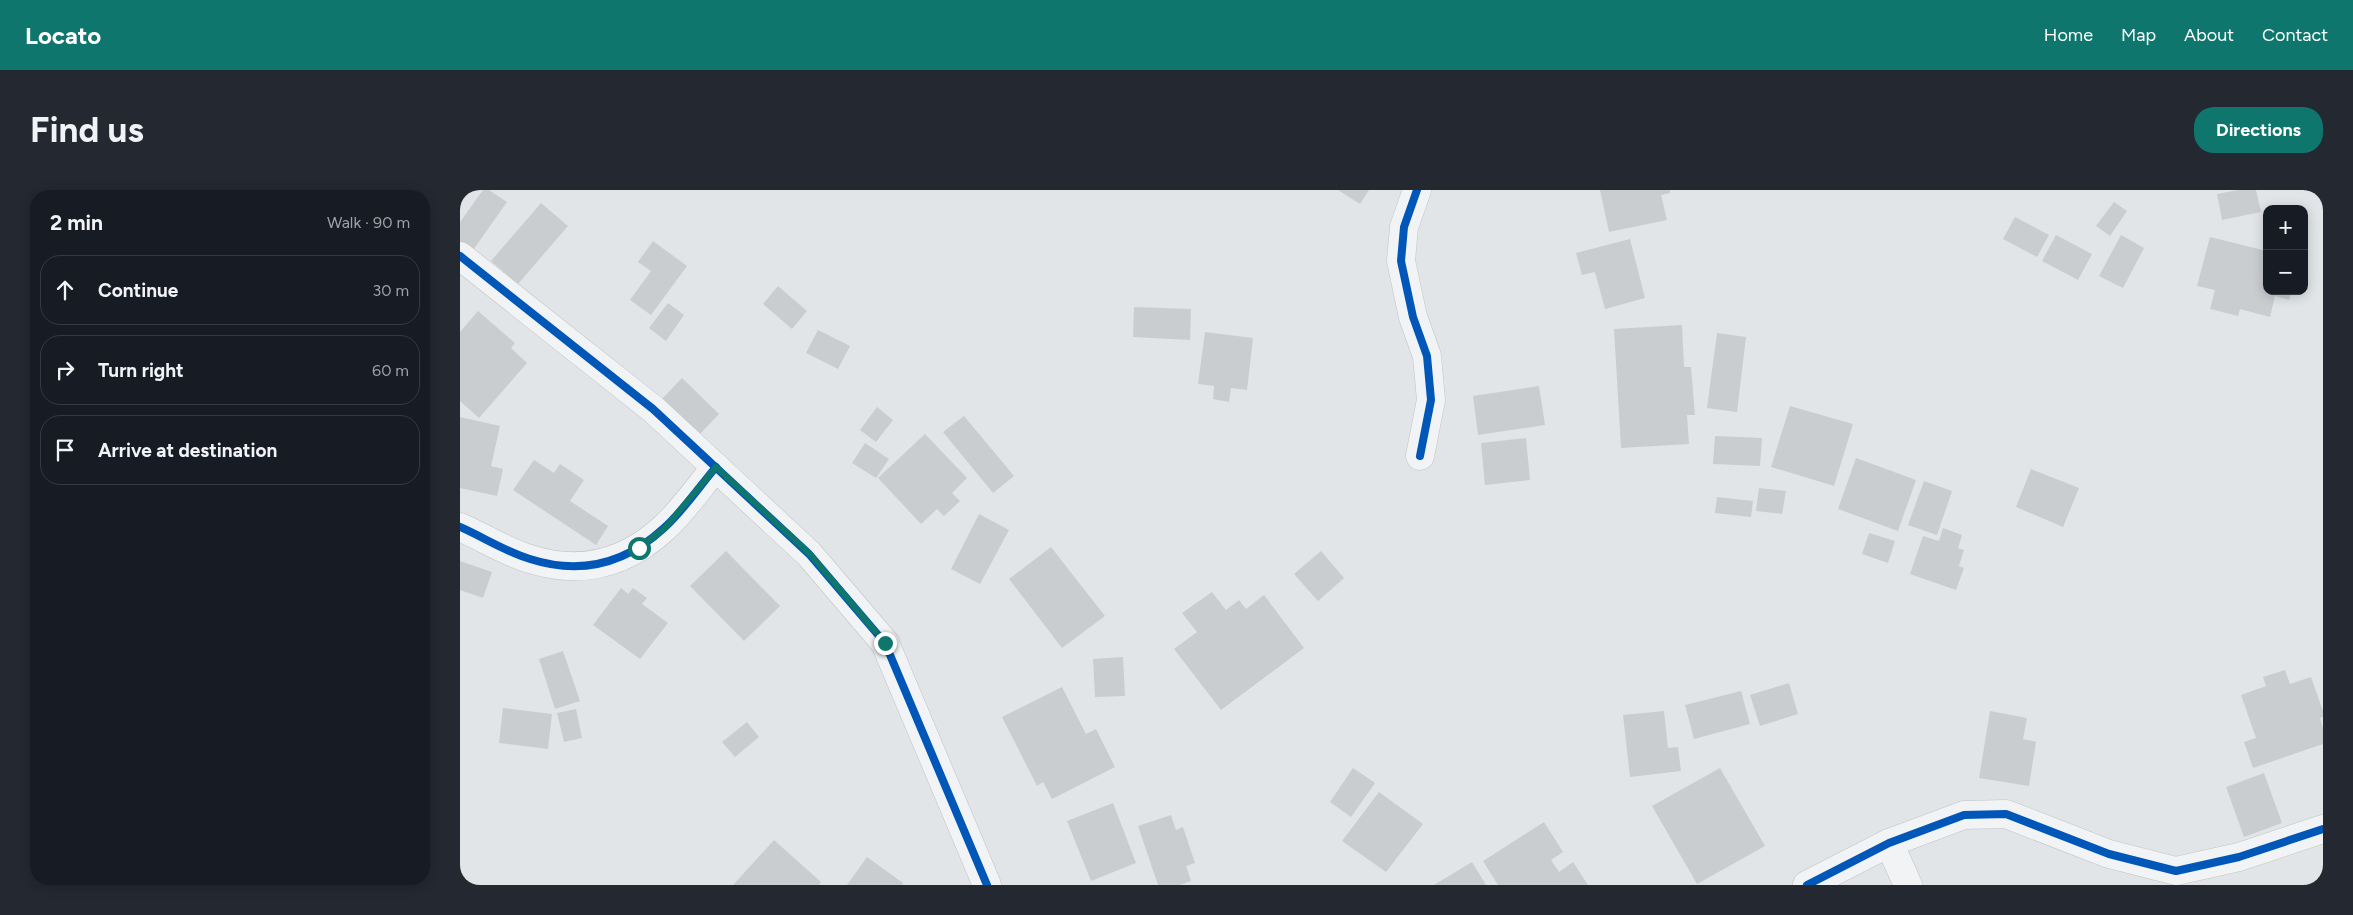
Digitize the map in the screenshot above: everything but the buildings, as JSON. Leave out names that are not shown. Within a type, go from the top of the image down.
[{"type":"street","points":[[1417,190],[1404,228],[1401,261],[1413,317],[1427,356],[1431,400],[1420,456]]},
{"type":"street","points":[[460,256],[652,409],[716,467],[810,554],[885,643],[987,885]]},
{"type":"street","points":[[460,527],[528,559],[565,568],[597,566],[639,548],[665,528],[716,467]]},
{"type":"street","points":[[1807,885],[1889,843],[1964,815],[2006,814],[2109,854],[2176,871],[2239,857],[2323,829]]},
{"type":"street","points":[[1889,843],[1908,885]]},
{"type":"cycle path","points":[[1417,190],[1404,227],[1401,261],[1413,317],[1427,356],[1431,400],[1420,456]]},
{"type":"cycle path","points":[[460,256],[653,409],[809,554],[885,643],[987,885]]},
{"type":"cycle path","points":[[460,527],[512,552],[549,564],[584,566],[601,563],[618,558],[634,550],[664,528],[684,507],[716,467]]},
{"type":"cycle path","points":[[1807,885],[1889,843],[1964,815],[2006,814],[2109,854],[2176,871],[2239,857],[2323,829]]},
{"type":"route","points":[[639,548],[665,528],[716,467],[810,554],[885,643]]}]
